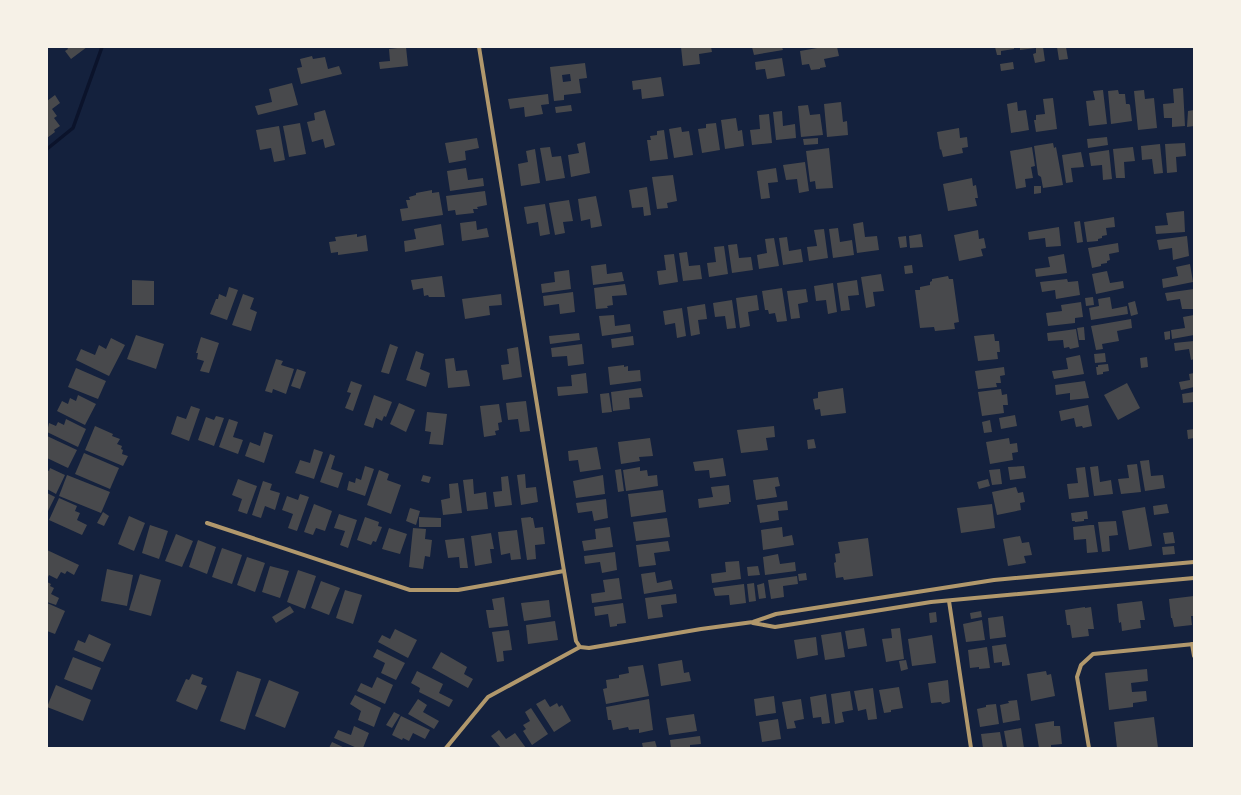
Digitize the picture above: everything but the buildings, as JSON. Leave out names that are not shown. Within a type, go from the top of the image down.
[{"type":"street","points":[[479,47],[564,571],[576,640],[580,647]]},
{"type":"street","points":[[207,523],[410,590],[458,590],[564,571]]},
{"type":"street","points":[[446,748],[488,697],[580,647],[589,648],[752,622],[776,614],[994,580],[1194,562]]},
{"type":"street","points":[[752,622],[775,627],[949,600],[1194,578]]},
{"type":"street","points":[[949,600],[970,748]]},
{"type":"street","points":[[1089,748],[1077,677],[1081,665],[1093,654],[1193,644],[1194,656]]},
{"type":"waterway","points":[[47,149],[73,128],[102,47]]}]
